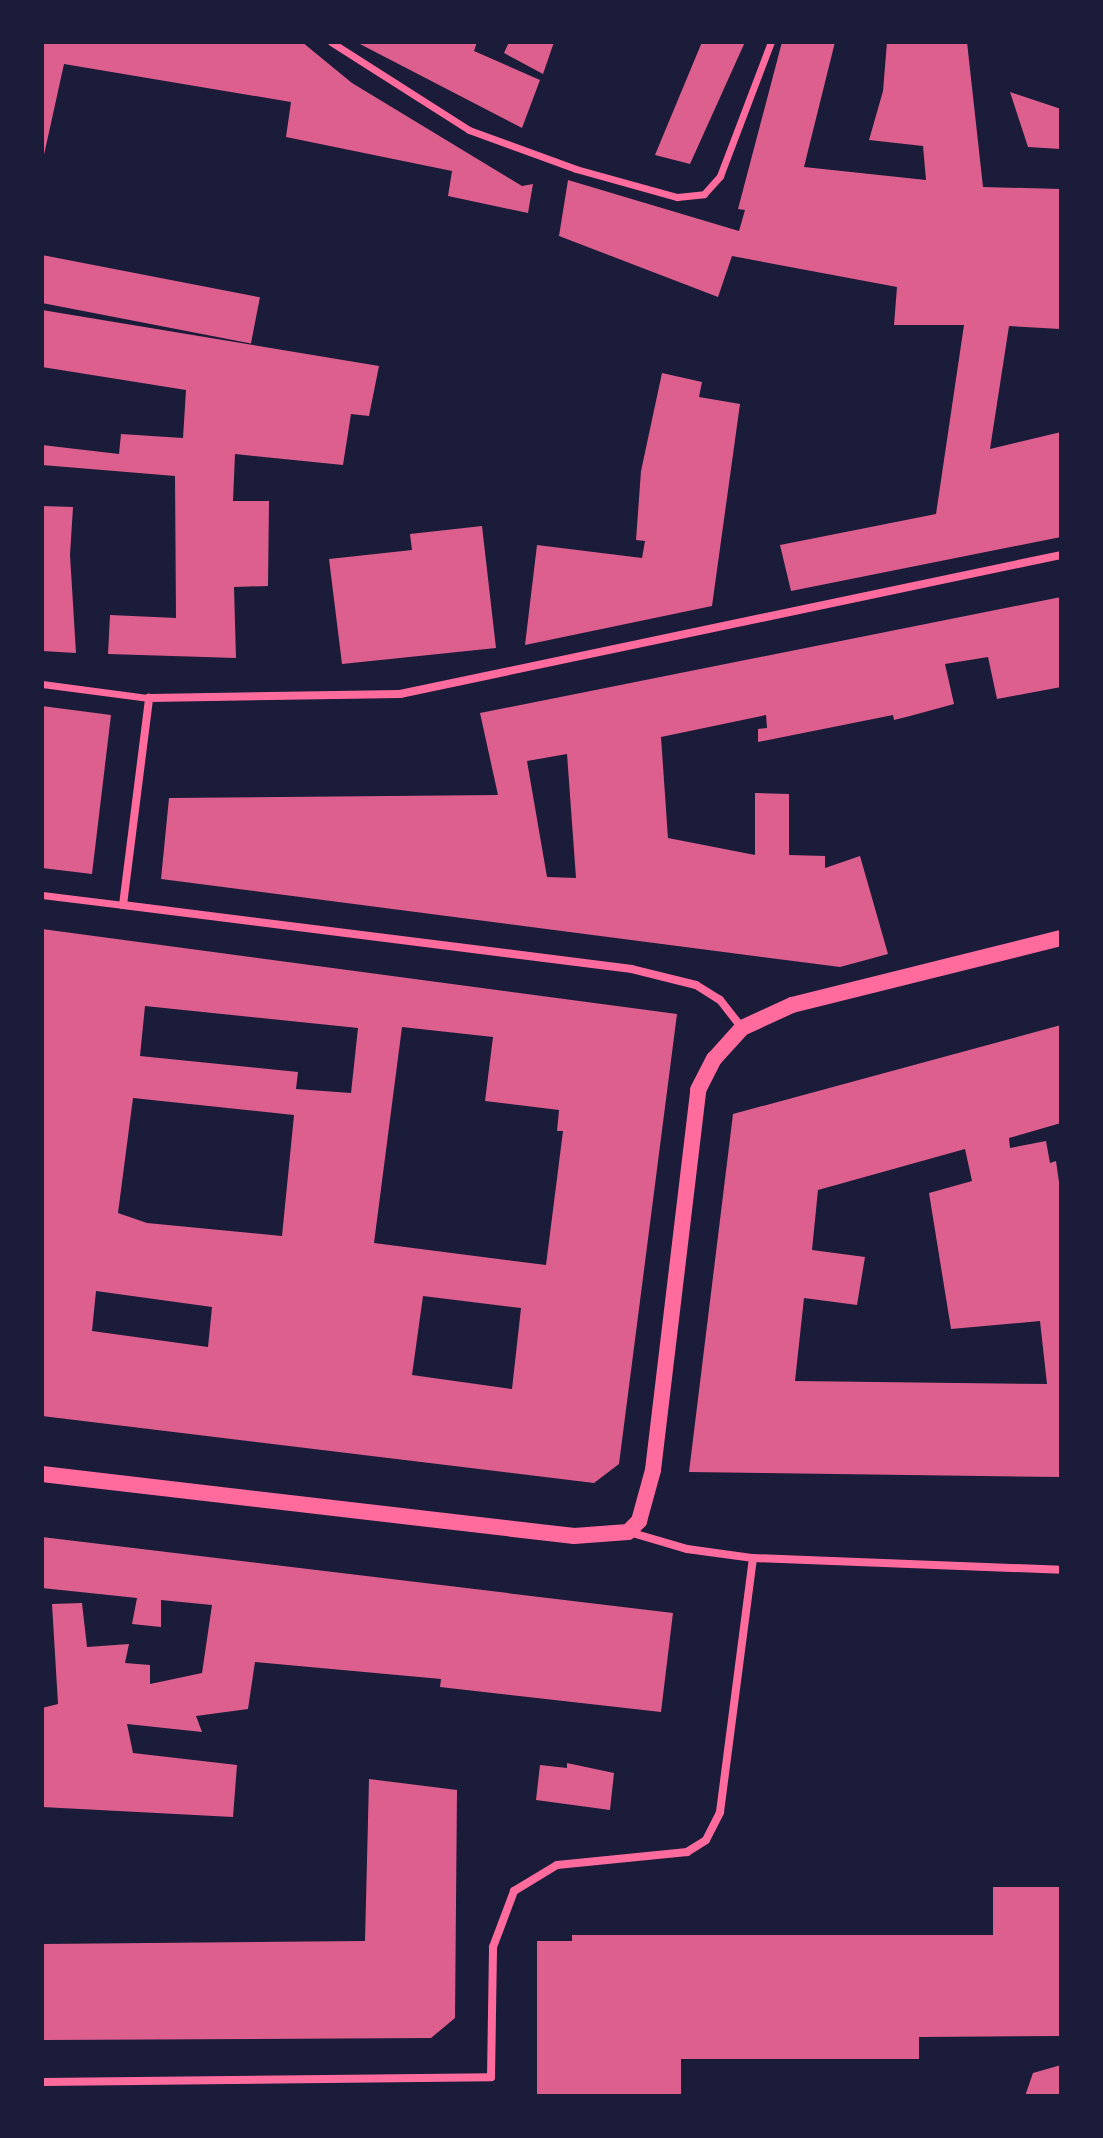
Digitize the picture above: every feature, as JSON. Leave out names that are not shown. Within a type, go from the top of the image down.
[{"type":"main road","points":[[42,1474],[574,1536],[628,1532],[639,1521],[653,1470],[698,1090],[714,1059],[742,1028],[792,1005],[1061,938]]},
{"type":"street","points":[[331,42],[469,130],[576,169],[677,197],[704,194],[720,176],[771,42]]},
{"type":"street","points":[[42,684],[149,698],[400,694],[1061,555]]},
{"type":"street","points":[[123,905],[149,698]]},
{"type":"street","points":[[42,895],[632,969],[696,985],[720,1000],[742,1028]]},
{"type":"street","points":[[628,1532],[687,1549],[753,1558],[1061,1570]]},
{"type":"street","points":[[42,2082],[491,2077],[493,1947],[514,1891],[557,1865],[687,1852],[706,1840],[720,1812],[753,1558]]},
{"type":"building","points":[[42,42],[302,42],[352,83],[522,186],[533,184],[528,213],[448,196],[452,171],[286,137],[291,102],[64,64],[42,164]]},
{"type":"building","points":[[356,42],[477,42],[474,51],[540,80],[522,128]]},
{"type":"building","points":[[509,42],[554,42],[543,74],[504,53]]},
{"type":"building","points":[[702,42],[745,42],[690,164],[655,155]]},
{"type":"building","points":[[782,42],[835,42],[804,167],[926,180],[923,146],[869,140],[883,91],[887,42],[967,42],[983,187],[1061,189],[1060,329],[1009,326],[990,449],[1061,432],[1061,537],[791,591],[780,545],[936,514],[964,325],[894,325],[897,287],[732,256],[718,297],[559,236],[568,180],[739,231],[745,210],[738,209]]},
{"type":"building","points":[[1010,92],[1061,109],[1061,149],[1028,147]]},
{"type":"building","points":[[42,255],[260,297],[251,343],[42,303]]},
{"type":"building","points":[[42,310],[379,366],[369,416],[351,414],[343,465],[235,454],[233,501],[269,501],[268,586],[234,587],[236,658],[108,654],[110,615],[176,618],[175,476],[42,465],[42,445],[119,454],[121,434],[183,438],[186,390],[42,367]]},
{"type":"building","points":[[662,373],[702,382],[699,397],[740,404],[712,606],[525,645],[537,545],[642,558],[645,541],[636,540],[641,471]]},
{"type":"building","points":[[42,506],[73,507],[70,555],[76,653],[42,651]]},
{"type":"building","points":[[482,526],[496,648],[342,664],[329,559],[412,550],[410,534]]},
{"type":"building","points":[[1061,597],[1061,687],[997,699],[988,657],[945,664],[954,704],[894,720],[893,715],[758,742],[758,729],[767,728],[766,715],[661,737],[668,838],[755,855],[755,793],[789,794],[789,855],[825,856],[825,868],[860,856],[888,954],[840,967],[161,879],[169,798],[498,795],[480,713]],"holes":[[[567,754],[576,878],[547,877],[527,761]]]},
{"type":"building","points":[[42,706],[111,715],[92,874],[42,868]]},
{"type":"building","points":[[42,929],[677,1014],[619,1464],[594,1483],[42,1416]],"holes":[[[145,1006],[358,1028],[351,1093],[296,1089],[298,1072],[140,1056]],[[402,1027],[493,1037],[485,1101],[559,1110],[557,1131],[563,1131],[546,1265],[374,1243]],[[133,1098],[294,1115],[282,1236],[147,1223],[118,1213]],[[96,1291],[212,1307],[208,1347],[92,1331]],[[423,1296],[521,1308],[512,1389],[412,1375]]]},
{"type":"building","points":[[1061,1025],[1061,1123],[1009,1138],[1010,1148],[1046,1141],[1050,1163],[1056,1161],[1061,1196],[1061,1477],[689,1472],[733,1114]],"holes":[[[965,1149],[972,1181],[929,1193],[951,1329],[1040,1321],[1047,1384],[795,1381],[804,1298],[857,1305],[865,1257],[812,1250],[818,1190]]]},
{"type":"building","points":[[42,1537],[673,1613],[661,1712],[440,1687],[441,1679],[255,1662],[248,1709],[196,1716],[202,1732],[127,1724],[133,1753],[237,1765],[233,1817],[42,1807],[42,1708],[58,1704],[52,1604],[82,1603],[87,1647],[129,1644],[125,1663],[150,1665],[150,1684],[202,1673],[212,1605],[161,1600],[161,1627],[132,1624],[137,1598],[42,1588]]},
{"type":"building","points":[[567,1763],[614,1773],[610,1810],[536,1800],[540,1765],[567,1768]]},
{"type":"building","points":[[369,1779],[457,1790],[455,2018],[431,2038],[42,2040],[42,1944],[365,1941]]},
{"type":"building","points":[[993,1887],[1061,1887],[1061,2036],[919,2037],[919,2059],[681,2059],[681,2096],[537,2096],[537,1941],[572,1941],[572,1935],[993,1935]]},
{"type":"building","points":[[1061,2065],[1061,2096],[1025,2096],[1033,2073]]}]
